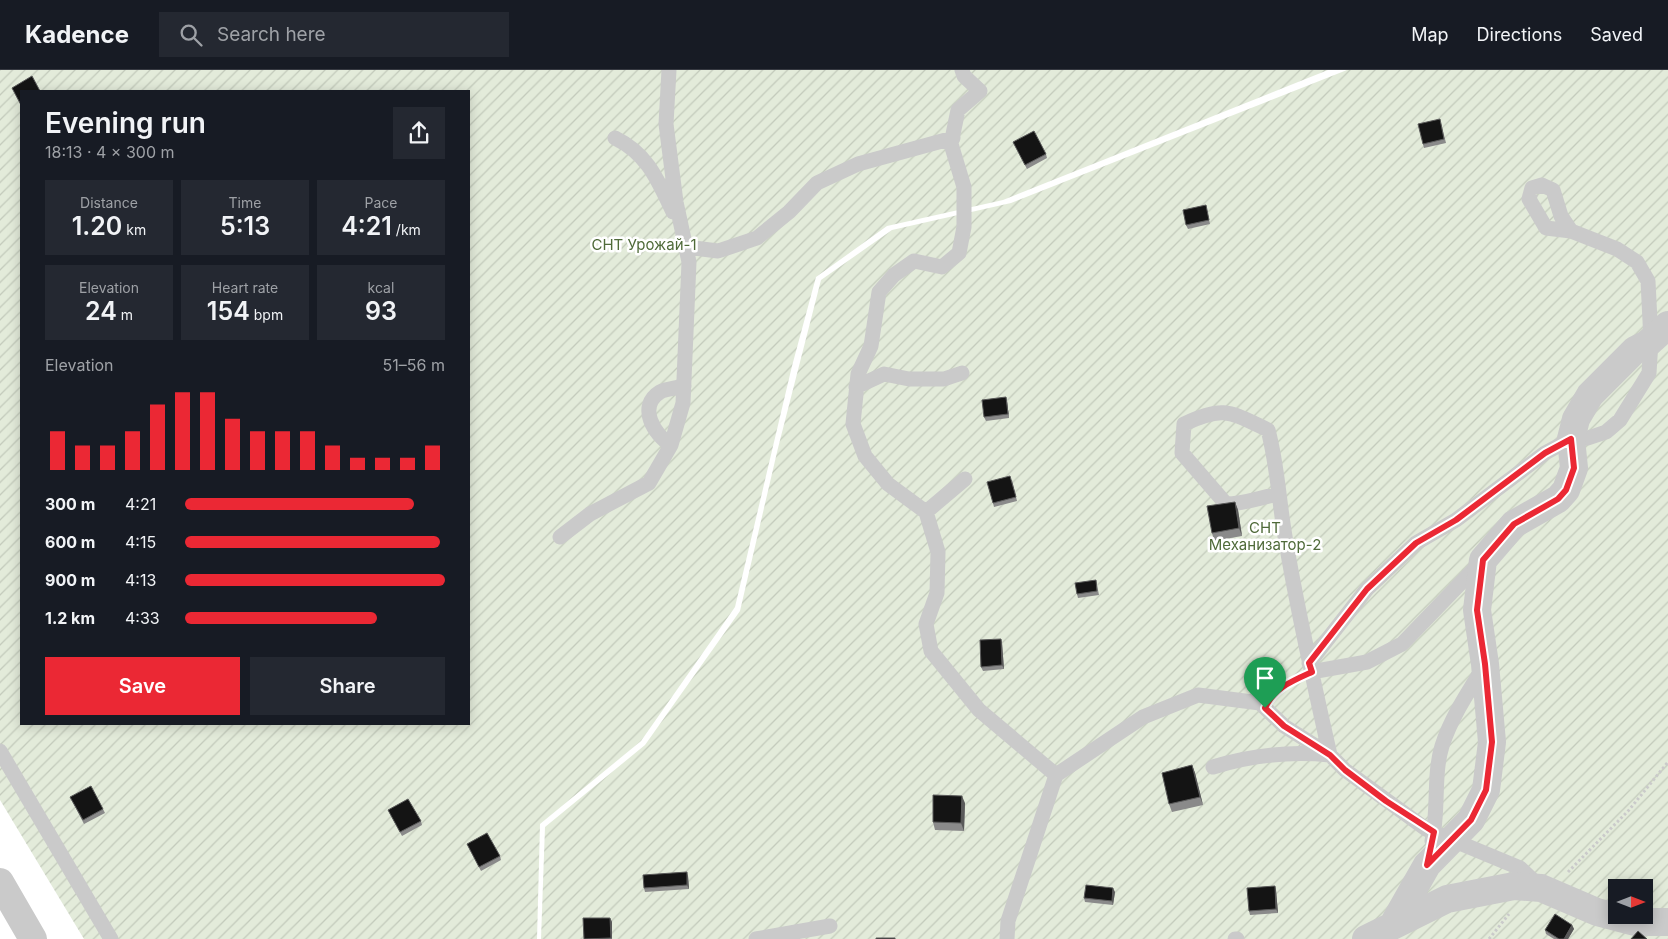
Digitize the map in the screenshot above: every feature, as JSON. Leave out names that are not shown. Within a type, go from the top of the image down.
[{"type":"street","points":[[1392,934],[1443,836],[1471,820],[1486,790],[1492,742],[1485,664],[1477,610],[1483,560],[1514,524],[1558,499],[1566,490],[1574,468],[1571,439],[1576,419],[1590,395],[1634,350],[1659,333]]},
{"type":"street","points":[[0,882],[33,939]]},
{"type":"street","points":[[1366,939],[1392,934],[1447,898],[1514,886],[1541,888],[1597,912],[1635,922],[1668,922]]},
{"type":"lane","points":[[560,537],[590,514],[649,483],[670,444],[683,403],[689,262],[676,202],[666,124],[669,70]]},
{"type":"lane","points":[[962,70],[964,76],[980,90],[958,110],[951,144],[964,187],[964,227],[959,253],[942,267],[914,261],[894,275],[879,292],[871,346],[858,374],[853,424],[865,456],[888,484],[926,512],[938,552],[937,592],[926,624],[931,651],[979,710],[1056,775]]},
{"type":"lane","points":[[615,138],[630,145],[651,168],[682,226]]},
{"type":"lane","points":[[686,247],[718,251],[757,238],[789,212],[817,183],[858,164],[952,138]]},
{"type":"lane","points":[[1310,667],[1367,589],[1416,543],[1456,520],[1545,453],[1571,439],[1588,438],[1606,432],[1620,420],[1649,372],[1659,333],[1648,281],[1637,262],[1617,249],[1571,231]]},
{"type":"lane","points":[[856,387],[884,374],[909,379],[944,379],[962,372]]},
{"type":"lane","points":[[670,444],[659,438],[649,420],[650,403],[660,392],[684,386]]},
{"type":"lane","points":[[1279,494],[1257,498],[1240,504],[1226,504],[1182,453],[1184,424],[1208,413],[1231,413],[1268,430],[1276,462],[1279,494],[1294,589],[1330,755]]},
{"type":"lane","points":[[926,512],[965,479]]},
{"type":"lane","points":[[1310,667],[1367,662],[1402,644],[1483,560]]},
{"type":"lane","points":[[1443,836],[1442,746],[1467,694],[1485,664]]},
{"type":"lane","points":[[1007,939],[1008,921],[1056,775],[1143,717],[1198,695],[1260,703],[1284,726],[1330,755],[1345,770],[1386,801],[1443,836],[1520,868],[1541,888]]},
{"type":"lane","points":[[0,751],[111,939]]},
{"type":"lane","points":[[1213,767],[1240,759],[1302,752],[1330,755]]},
{"type":"lane","points":[[756,939],[830,926]]},
{"type":"path","points":[[1265,708],[1269,700],[1283,685],[1310,667]]},
{"type":"path","points":[[1541,888],[1567,873],[1629,810],[1668,762]]},
{"type":"green space","name":"СНТ Урожай-1","points":[[0,70],[1328,70],[1003,200],[887,226],[816,277],[792,366],[735,607],[641,741],[540,824],[537,939],[84,939],[0,800]]},
{"type":"green space","name":"СНТ Механизатор-2","points":[[1347,70],[1668,70],[1668,939],[541,939],[545,827],[645,745],[740,611],[778,448],[821,280],[892,230],[1011,203]]},
{"type":"building","points":[[32,76],[39,90],[20,90],[20,103],[12,88]]},
{"type":"building","points":[[1440,119],[1444,139],[1423,144],[1418,124]]},
{"type":"building","points":[[1034,131],[1046,154],[1025,165],[1013,142]]},
{"type":"building","points":[[1206,205],[1209,220],[1186,225],[1183,210]]},
{"type":"building","points":[[1006,397],[1008,414],[984,417],[982,400]]},
{"type":"building","points":[[1010,476],[1016,497],[993,503],[987,482]]},
{"type":"building","points":[[1235,502],[1239,528],[1212,533],[1207,506]]},
{"type":"building","points":[[1096,580],[1097,591],[1077,594],[1075,583]]},
{"type":"building","points":[[1001,639],[1002,665],[981,667],[980,640]]},
{"type":"building","points":[[1192,765],[1200,797],[1169,804],[1162,773]]},
{"type":"building","points":[[91,786],[103,809],[83,820],[70,797]]},
{"type":"building","points":[[933,795],[962,796],[961,823],[933,822]]},
{"type":"building","points":[[408,799],[421,821],[400,832],[388,810]]},
{"type":"building","points":[[487,833],[500,856],[479,867],[467,844]]},
{"type":"building","points":[[687,872],[687,885],[644,888],[643,875]]},
{"type":"building","points":[[1086,885],[1113,888],[1112,901],[1084,898]]},
{"type":"building","points":[[1275,886],[1276,909],[1249,911],[1247,888]]},
{"type":"building","points":[[1555,914],[1572,925],[1564,939],[1559,939],[1545,930]]},
{"type":"building","points":[[583,918],[610,918],[611,938],[584,939]]},
{"type":"building","points":[[1638,931],[1647,939],[1631,939]]},
{"type":"building","points":[[895,938],[895,939],[876,939]]},
{"type":"route","points":[[1571,439],[1574,468],[1566,490],[1558,499],[1514,524],[1483,560],[1477,610],[1485,664],[1492,742],[1486,790],[1471,820],[1427,865],[1434,832],[1426,829],[1386,801],[1345,770],[1330,755],[1284,726],[1265,708],[1269,700],[1283,685],[1312,672],[1309,663],[1333,631],[1367,589],[1416,543],[1456,520],[1545,453],[1571,439]]}]
